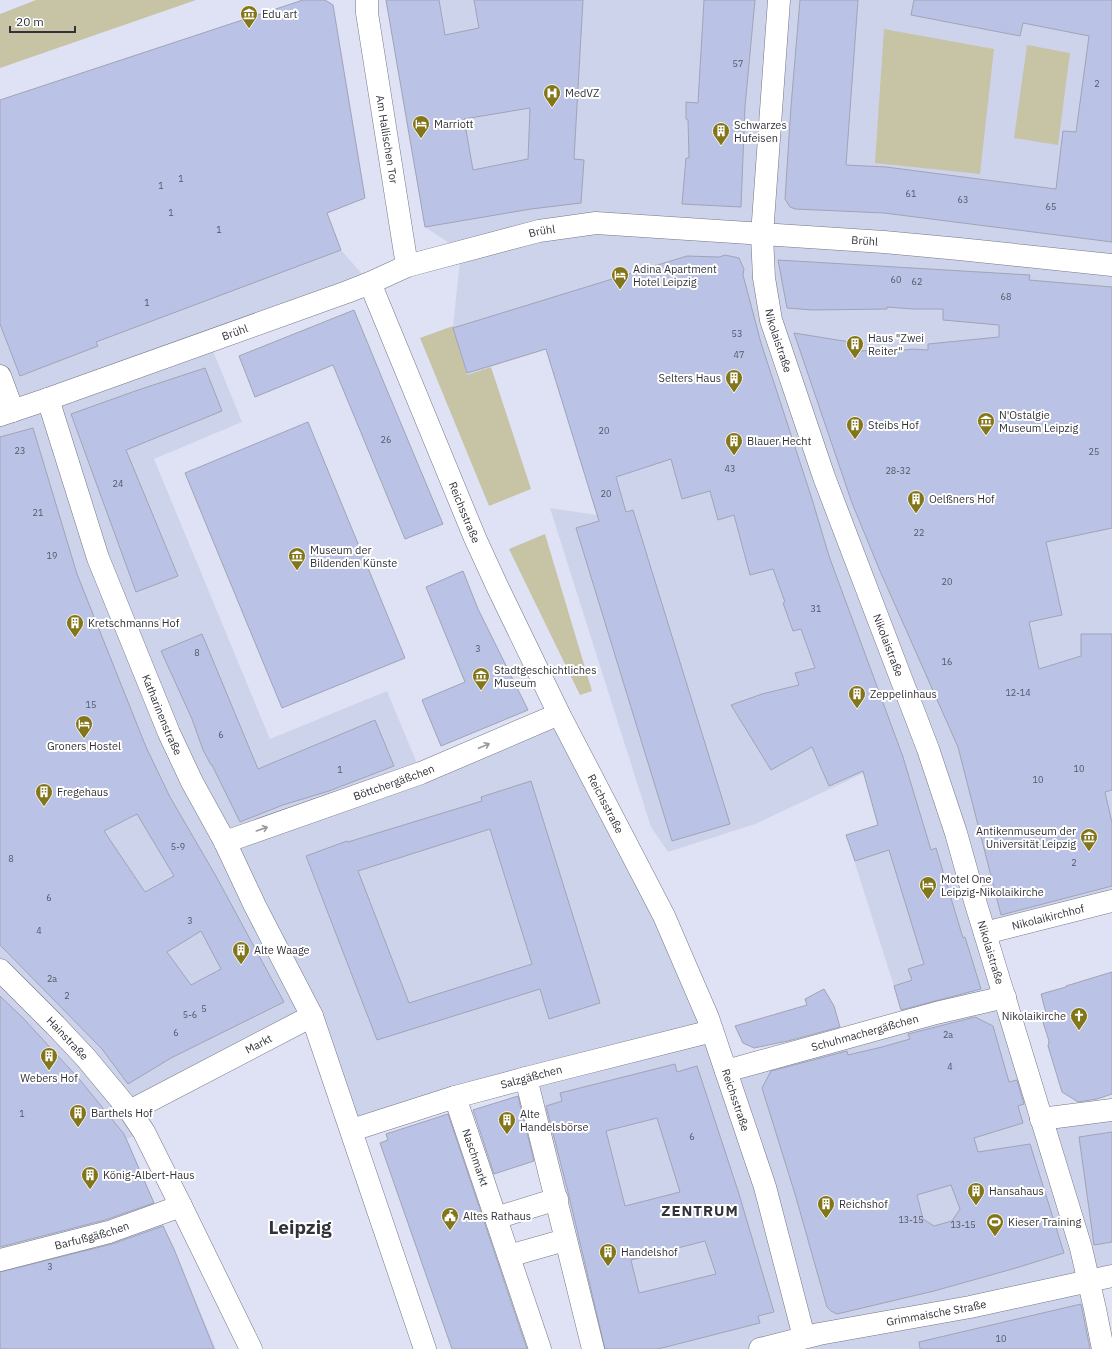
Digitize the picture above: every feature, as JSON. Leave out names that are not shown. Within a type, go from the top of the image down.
[{"type":"street","name":"Nikolaistraße","points":[[779,0],[762,235],[764,278],[771,320],[824,477],[928,749],[956,833],[1081,1248],[1103,1349]]},
{"type":"street","name":"Am Hallischen Tor","points":[[363,4],[407,266]]},
{"type":"street","name":"Brühl","points":[[7,413],[370,283],[407,266],[539,232],[596,223],[884,242],[1112,265]]},
{"type":"street","name":"Reichsstraße","points":[[370,283],[475,538],[559,714],[664,916],[712,1031],[765,1186],[797,1342]]},
{"type":"street","points":[[0,376],[7,413]]},
{"type":"street","name":"Katharinenstraße","points":[[48,399],[98,558],[169,732],[192,782],[225,842],[312,1016]]},
{"type":"street","name":"Böttchergäßchen","points":[[225,842],[421,773],[559,714]]},
{"type":"street","name":"Nikolaikirchhof","points":[[985,933],[1112,901]]},
{"type":"street","name":"Hainstraße","points":[[0,970],[55,1024],[86,1058],[130,1111]]},
{"type":"street","name":"Schuhmachergäßchen","points":[[726,1072],[936,1012],[1005,997]]},
{"type":"street","points":[[312,1016],[352,1130],[425,1349]]},
{"type":"street","name":"Markt","points":[[130,1111],[312,1016]]},
{"type":"street","name":"Salzgäßchen","points":[[352,1130],[463,1095],[712,1031]]},
{"type":"street","points":[[526,1078],[593,1349]]},
{"type":"street","name":"Naschmarkt","points":[[463,1095],[496,1218],[540,1349]]},
{"type":"street","points":[[1041,1119],[1112,1110]]},
{"type":"street","points":[[130,1111],[144,1132],[251,1349]]},
{"type":"street","points":[[496,1218],[557,1199]]},
{"type":"street","name":"Barfußgäßchen","points":[[0,1260],[109,1232],[181,1206]]},
{"type":"street","points":[[509,1256],[565,1240]]},
{"type":"street","name":"Grimmaische Straße","points":[[760,1349],[970,1307],[1112,1276]]},
{"type":"shaded area","points":[[36,0],[196,0],[0,68],[0,14]]},
{"type":"shaded area","points":[[303,0],[325,0],[333,5],[365,198],[327,213],[341,250],[370,283],[209,341],[242,422],[154,459],[270,739],[387,691],[421,773],[559,714],[726,1071],[905,1021],[846,835],[878,825],[864,773],[755,824],[668,852],[651,827],[550,508],[597,515],[546,349],[467,375],[453,326],[461,251],[425,227],[386,0],[1112,0],[1112,901],[985,933],[1041,1118],[1112,1110],[1112,1276],[1089,1281],[1103,1349],[593,1349],[526,1078],[352,1130],[312,1016],[130,1111],[144,1132],[127,1139],[216,1349],[0,1349],[0,100]]},
{"type":"shaded area","points":[[884,29],[994,49],[980,174],[875,163]]},
{"type":"shaded area","points":[[1027,45],[1070,53],[1058,145],[1014,138]]},
{"type":"shaded area","points":[[453,326],[467,375],[491,367],[531,489],[489,506],[420,338]]},
{"type":"shaded area","points":[[545,534],[592,691],[580,695],[509,549]]},
{"type":"building","points":[[303,0],[325,0],[333,5],[365,198],[327,213],[341,250],[96,342],[98,346],[20,376],[0,324],[0,100]]},
{"type":"building","points":[[386,0],[439,0],[445,35],[479,28],[474,0],[583,0],[574,159],[584,160],[581,203],[531,209],[425,227]],"holes":[[[530,108],[528,159],[473,170],[464,119]]]},
{"type":"building","points":[[704,0],[755,0],[745,107],[741,207],[682,204],[686,158],[689,158],[686,102],[698,103]]},
{"type":"building","points":[[800,0],[858,0],[846,165],[886,167],[1056,189],[1063,131],[1076,132],[1089,36],[1023,23],[1020,36],[911,15],[914,0],[1112,0],[1112,242],[884,213],[795,209],[790,207],[785,199]]},
{"type":"building","points":[[725,255],[739,258],[744,269],[743,275],[761,343],[829,556],[903,757],[931,850],[936,848],[963,938],[965,937],[981,989],[901,1010],[894,986],[912,980],[908,969],[924,964],[889,850],[855,861],[846,835],[878,825],[863,771],[829,786],[812,747],[771,770],[731,705],[762,694],[799,685],[795,673],[815,668],[801,629],[793,631],[783,603],[785,602],[773,569],[750,575],[734,515],[718,520],[710,491],[682,499],[671,459],[616,477],[626,512],[633,510],[730,824],[672,841],[576,528],[599,521],[546,349],[467,373],[453,328],[687,256],[719,257]]},
{"type":"building","points":[[778,260],[1030,275],[1029,280],[1112,287],[1112,528],[1046,542],[1062,615],[1029,622],[1039,669],[1081,656],[1081,634],[1112,634],[1112,790],[1105,792],[1112,823],[1112,886],[1001,915],[958,747],[880,571],[852,503],[794,333],[850,342],[853,352],[890,348],[928,350],[928,344],[999,337],[999,325],[943,320],[943,309],[887,307],[887,309],[812,310],[787,308]]},
{"type":"building","points":[[354,310],[443,524],[405,539],[333,365],[255,397],[239,356]]},
{"type":"building","points":[[205,368],[222,411],[126,450],[178,576],[136,592],[71,414]]},
{"type":"building","name":"Museum der Bildenden Künste","points":[[308,422],[405,658],[282,708],[185,473]]},
{"type":"building","points":[[33,428],[77,574],[146,747],[170,797],[217,878],[284,1002],[171,1058],[128,1084],[102,1049],[0,945],[0,437]],"holes":[[[137,814],[174,876],[145,892],[104,831]],[[201,931],[221,969],[191,985],[167,952]]]},
{"type":"building","name":"Stadtgeschichtliches Museum","points":[[463,571],[478,609],[528,710],[441,746],[422,700],[465,682],[426,587]]},
{"type":"building","points":[[202,634],[258,769],[375,720],[394,766],[329,791],[283,805],[240,822],[203,750],[192,719],[161,651]]},
{"type":"building","points":[[531,781],[600,1003],[549,1019],[540,989],[377,1040],[306,856],[347,841],[348,842],[482,801],[481,797]],"holes":[[[490,829],[532,964],[409,1003],[358,871]]]},
{"type":"building","name":"Nikolaikirche","points":[[1112,972],[1112,1094],[1097,1099],[1078,1102],[1062,1092],[1048,1046],[1049,1041],[1042,1019],[1047,1017],[1041,994]]},
{"type":"building","points":[[824,989],[834,1006],[840,1027],[788,1041],[754,1048],[743,1043],[735,1026],[807,1005],[805,999]]},
{"type":"building","points":[[0,996],[23,1018],[80,1080],[124,1134],[154,1203],[105,1220],[0,1247]]},
{"type":"building","points":[[975,1017],[993,1026],[1009,1082],[1017,1080],[1024,1104],[1018,1106],[1023,1123],[974,1138],[978,1152],[1030,1144],[1064,1253],[934,1291],[837,1314],[827,1307],[795,1194],[762,1088],[771,1071],[847,1051],[848,1055],[882,1047],[910,1039],[908,1034]],"holes":[[[951,1185],[960,1209],[952,1221],[934,1226],[923,1219],[917,1195]]]},
{"type":"building","points":[[675,1064],[677,1072],[697,1066],[739,1194],[774,1312],[758,1316],[760,1323],[658,1349],[605,1349],[546,1106],[562,1101],[560,1093]],"holes":[[[657,1118],[680,1192],[625,1206],[606,1131]],[[705,1241],[716,1274],[639,1293],[631,1260]]]},
{"type":"building","name":"Alte Handelsbörse","points":[[518,1096],[534,1161],[494,1174],[473,1110]]},
{"type":"building","name":"Altes Rathaus","points":[[448,1114],[527,1349],[452,1349],[380,1143],[388,1140],[386,1134]]},
{"type":"building","points":[[1112,1132],[1112,1242],[1094,1245],[1079,1137]]},
{"type":"building","points":[[163,1226],[174,1249],[214,1349],[0,1349],[0,1272],[112,1244]]},
{"type":"building","points":[[1081,1304],[1090,1349],[920,1349],[919,1342]]},
{"type":"place","name":"Edu art","points":[[249,29]]},
{"type":"place","name":"MedVZ","points":[[552,108]]},
{"type":"place","name":"Marriott","points":[[421,139]]},
{"type":"place","name":"Schwarzes Hufeisen","points":[[721,146]]},
{"type":"place","name":"Adina Apartment Hotel Leipzig","points":[[620,290]]},
{"type":"place","name":"Haus \"Zwei Reiter\"","points":[[855,359]]},
{"type":"place","name":"Selters Haus","points":[[734,393]]},
{"type":"place","name":"N'Ostalgie Museum Leipzig","points":[[986,436]]},
{"type":"place","name":"Steibs Hof","points":[[855,440]]},
{"type":"place","name":"Blauer Hecht","points":[[734,456]]},
{"type":"place","name":"Oelßners Hof","points":[[916,514]]},
{"type":"place","name":"Museum der Bildenden Künste","points":[[297,571]]},
{"type":"place","name":"Kretschmanns Hof","points":[[75,638]]},
{"type":"place","name":"Stadtgeschichtliches Museum","points":[[481,691]]},
{"type":"place","name":"Zeppelinhaus","points":[[857,709]]},
{"type":"place","name":"Groners Hostel","points":[[84,739]]},
{"type":"place","name":"Fregehaus","points":[[44,807]]},
{"type":"place","name":"Antikenmuseum der Universität Leipzig","points":[[1089,852]]},
{"type":"place","name":"Motel One Leipzig-Nikolaikirche","points":[[928,900]]},
{"type":"place","name":"Alte Waage","points":[[241,965]]},
{"type":"place","name":"Nikolaikirche","points":[[1079,1031]]},
{"type":"place","name":"Webers Hof","points":[[49,1071]]},
{"type":"place","name":"Barthels Hof","points":[[78,1128]]},
{"type":"place","name":"Alte Handelsbörse","points":[[507,1135]]},
{"type":"place","name":"König-Albert-Haus","points":[[90,1190]]},
{"type":"place","name":"Hansahaus","points":[[976,1206]]},
{"type":"place","name":"Reichshof","points":[[826,1219]]},
{"type":"place","name":"Altes Rathaus","points":[[450,1231]]},
{"type":"place","name":"Kieser Training","points":[[995,1237]]},
{"type":"place","name":"Handelshof","points":[[608,1267]]},
{"type":"district","name":"ZENTRUM","points":[[700,1211]]},
{"type":"district","name":"Leipzig","points":[[300,1227]]}]
